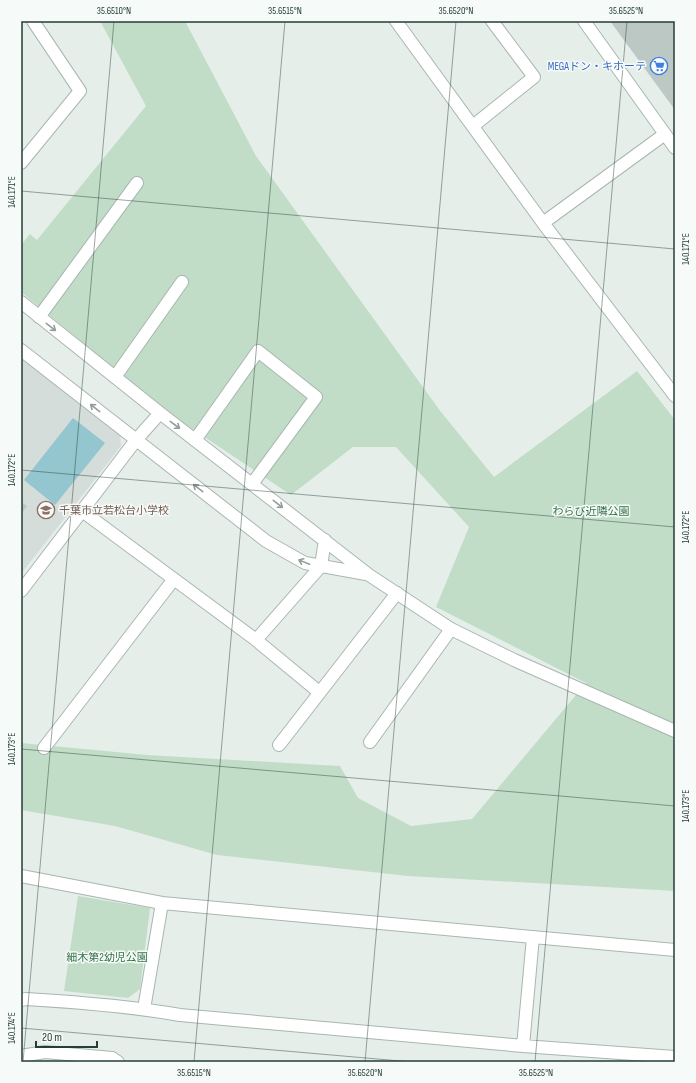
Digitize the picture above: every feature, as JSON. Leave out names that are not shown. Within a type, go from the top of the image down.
[{"type":"street","points":[[21,162],[80,91],[33,21]]},
{"type":"street","points":[[396,21],[543,223],[675,396]]},
{"type":"street","points":[[472,126],[534,77],[492,21]]},
{"type":"street","points":[[584,21],[675,148]]},
{"type":"street","points":[[543,223],[665,134]]},
{"type":"street","points":[[39,316],[137,183]]},
{"type":"street","points":[[115,377],[182,282]]},
{"type":"street","points":[[21,302],[160,413],[369,575],[396,593],[451,629],[514,660],[675,731]]},
{"type":"street","points":[[21,350],[266,541],[305,563],[369,575]]},
{"type":"street","points":[[195,440],[258,350],[316,397],[252,484]]},
{"type":"street","points":[[21,591],[136,440],[160,413]]},
{"type":"street","points":[[82,511],[256,640],[319,692]]},
{"type":"street","points":[[256,640],[321,566],[325,540]]},
{"type":"street","points":[[44,748],[174,579]]},
{"type":"street","points":[[279,745],[396,593]]},
{"type":"street","points":[[370,742],[451,629]]},
{"type":"street","points":[[21,876],[162,903],[675,950]]},
{"type":"street","points":[[144,1009],[162,903]]},
{"type":"street","points":[[522,1046],[533,937]]},
{"type":"street","points":[[21,1000],[58,1001],[144,1009],[180,1015],[522,1046],[675,1057]]},
{"type":"street","points":[[21,1056],[45,1052],[67,1058],[112,1058],[118,1062]]},
{"type":"shaded area","name":"千葉市立若松台小学校","points":[[21,356],[120,434],[121,446],[21,574]]},
{"type":"green space","name":"わらび近隣公園","points":[[100,21],[185,21],[256,156],[441,412],[494,477],[637,371],[675,420],[675,891],[408,876],[217,855],[115,826],[21,810],[21,743],[147,755],[340,766],[358,798],[411,826],[472,819],[586,683],[436,607],[469,527],[396,447],[353,447],[291,495],[170,414],[21,292],[21,245],[30,234],[37,240],[146,106]]},
{"type":"green space","name":"細木第2幼児公園","points":[[78,896],[150,908],[140,989],[128,998],[64,991]]},
{"type":"water","points":[[73,418],[105,443],[55,505],[24,480]]},
{"type":"building","name":"MEGAドン・キホーテ","points":[[610,21],[675,21],[675,110]]},
{"type":"building","points":[[21,502],[27,506],[21,514]]},
{"type":"place","name":"MEGAドン・キホーテ","points":[[659,66]]},
{"type":"place","name":"千葉市立若松台小学校","points":[[46,510]]}]
